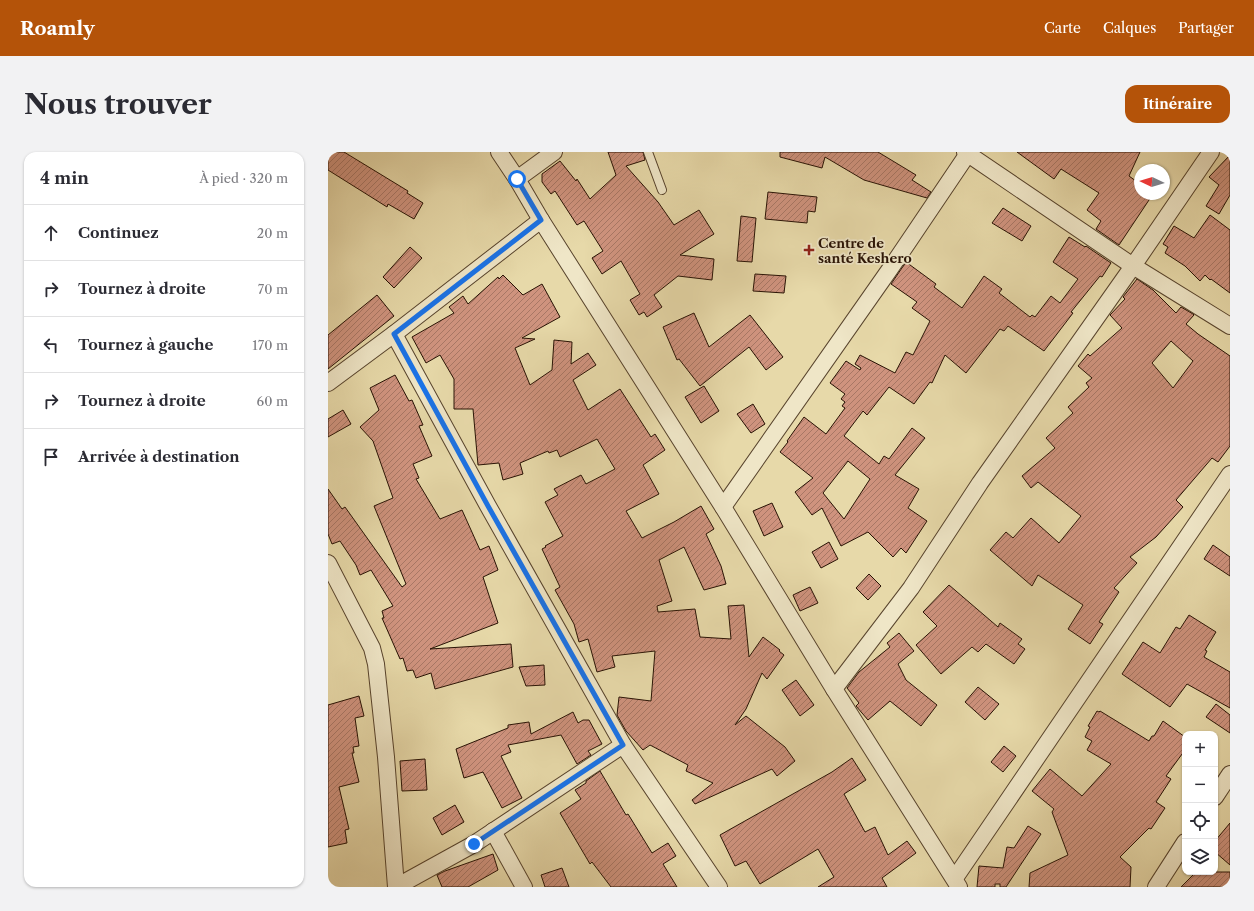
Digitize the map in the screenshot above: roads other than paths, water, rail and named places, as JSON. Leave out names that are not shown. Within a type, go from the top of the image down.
[{"type":"street","points":[[499,152],[724,507],[834,689],[957,883],[1230,474]]},
{"type":"street","points":[[517,179],[554,152]]},
{"type":"street","points":[[834,689],[911,588],[980,483],[1133,266],[1211,152]]},
{"type":"street","points":[[724,507],[890,269],[967,153],[1133,266],[1230,326]]},
{"type":"street","points":[[328,383],[541,220]]},
{"type":"street","points":[[394,334],[488,506],[623,745],[719,887]]},
{"type":"street","points":[[330,572],[372,648],[376,664],[386,758],[396,887],[474,844],[623,745]]},
{"type":"street","points":[[1218,792],[1230,774]]},
{"type":"street","points":[[494,831],[524,887]]},
{"type":"street","points":[[1156,887],[1182,847]]},
{"type":"lane","points":[[648,152],[662,190]]},
{"type":"place","name":"Centre de santé Keshero","points":[[809,250]]}]
